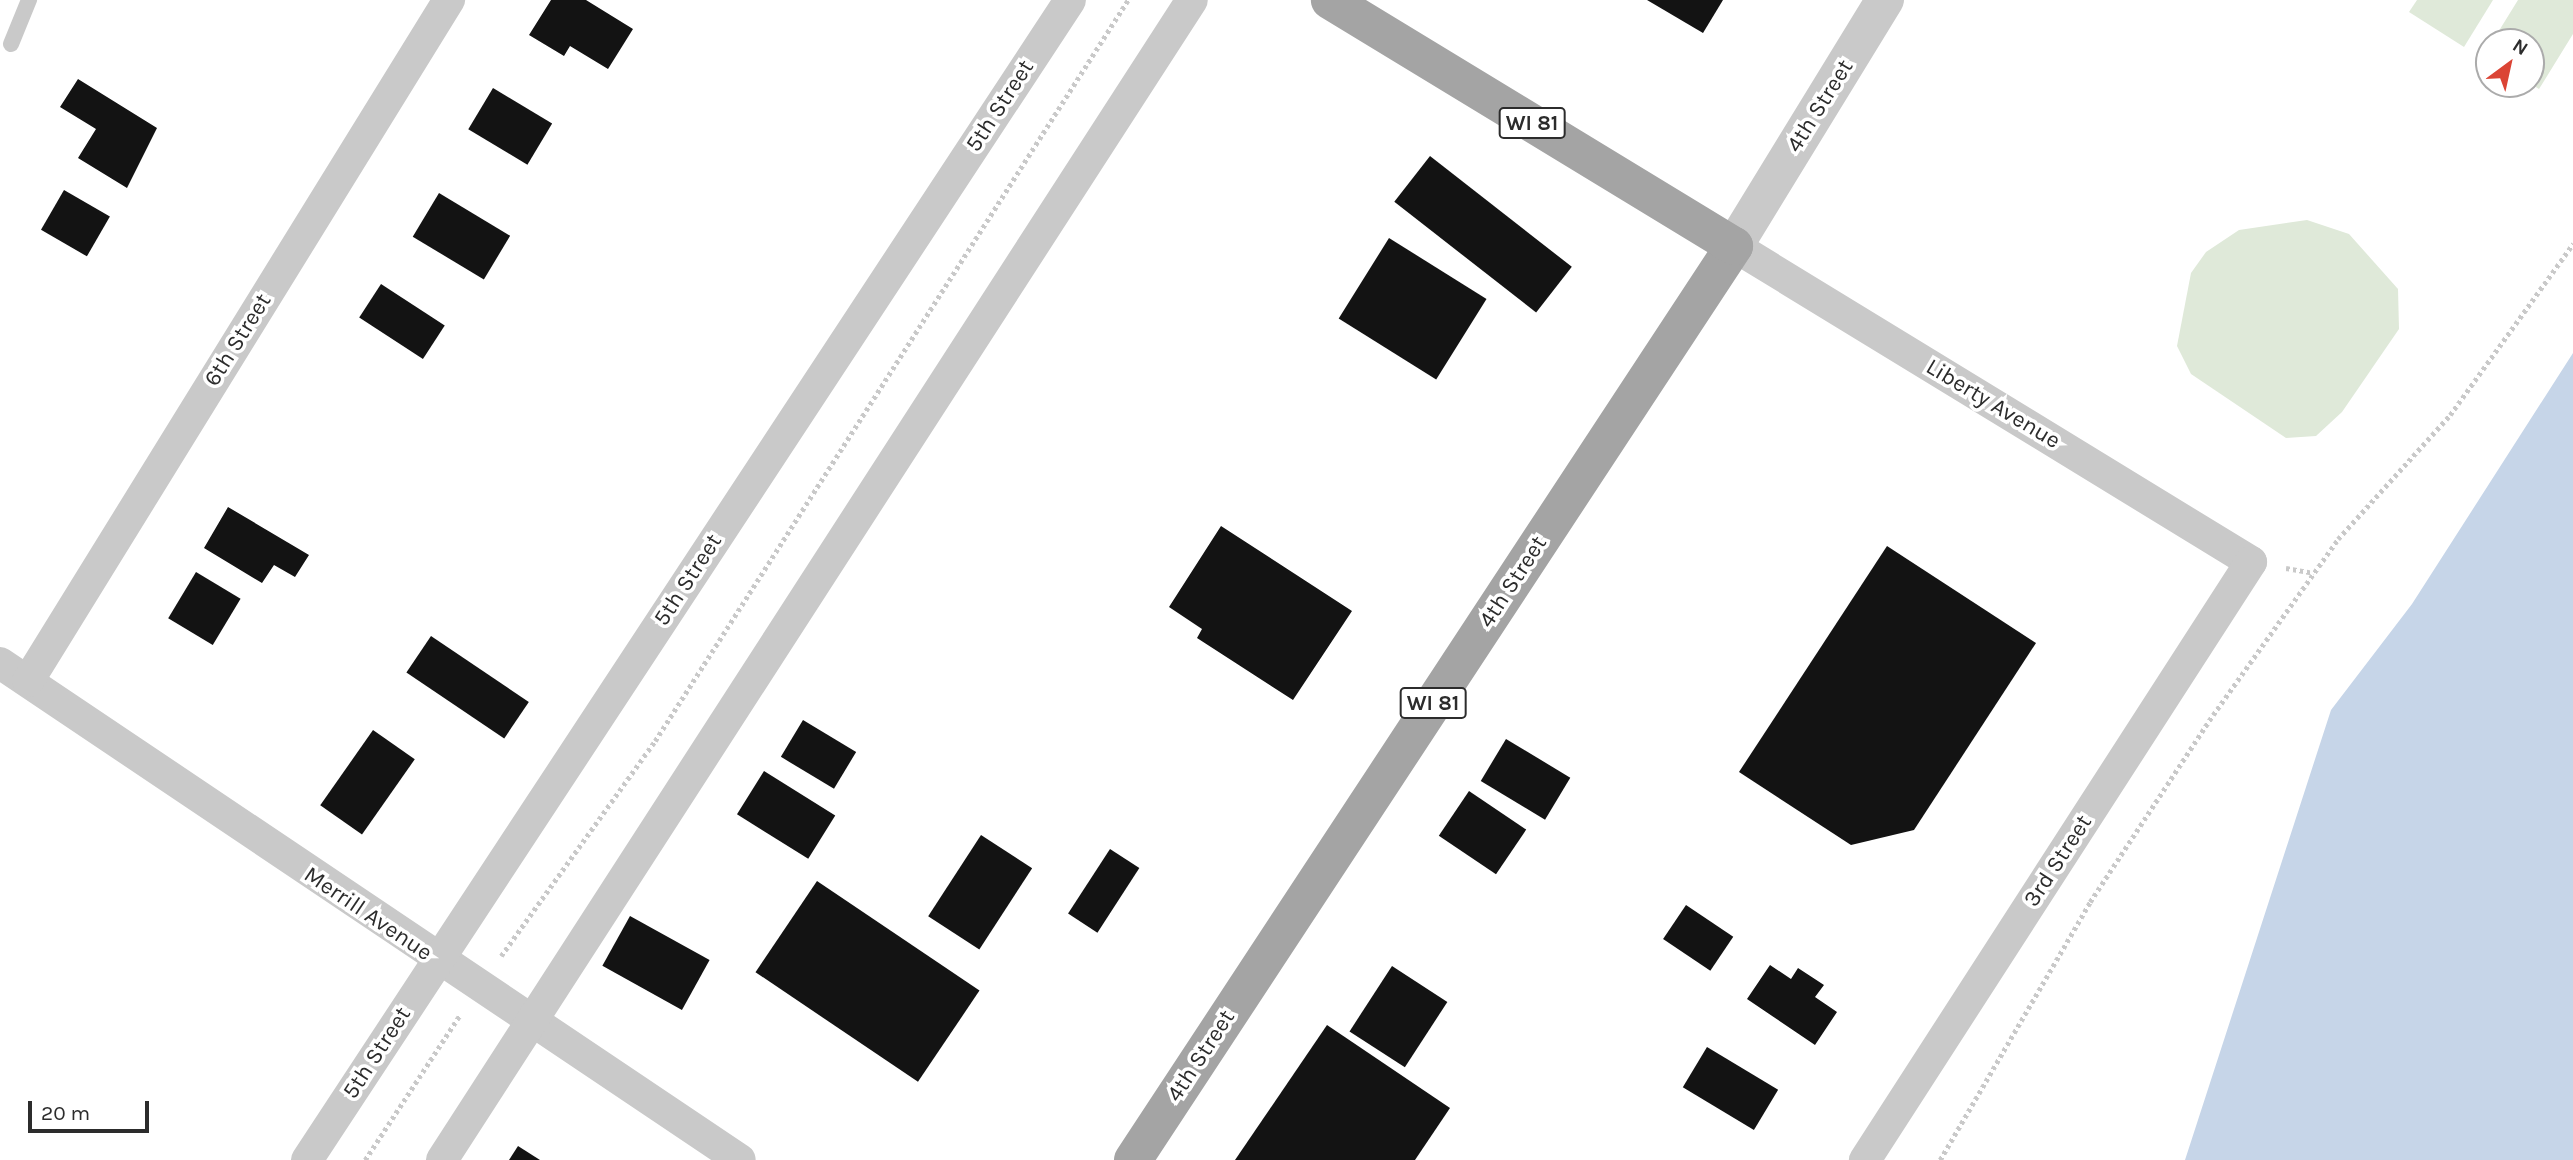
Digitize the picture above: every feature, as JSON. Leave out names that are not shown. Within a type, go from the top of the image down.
[{"type":"main road","name":"WI 81","points":[[1330,0],[1734,246]]},
{"type":"main road","name":"4th Street","points":[[1133,1160],[1734,246]]},
{"type":"street","name":"6th Street","points":[[27,681],[449,0]]},
{"type":"street","name":"5th Street","points":[[307,1160],[1070,0]]},
{"type":"street","points":[[442,1160],[532,1025],[1192,0]]},
{"type":"street","name":"4th Street","points":[[1734,246],[1885,0]]},
{"type":"street","name":"Liberty Avenue","points":[[1734,246],[2251,562]]},
{"type":"street","name":"3rd Street","points":[[1865,1160],[2251,562]]},
{"type":"street","name":"Merrill Avenue","points":[[0,663],[532,1025],[740,1160]]},
{"type":"lane","points":[[11,44],[29,0]]},
{"type":"path","points":[[365,1160],[478,988],[655,741],[1128,0]]},
{"type":"path","points":[[1940,1160],[2090,902],[2213,715],[2338,539],[2449,415],[2573,244]]},
{"type":"green space","points":[[2417,0],[2493,0],[2464,47],[2409,12]]},
{"type":"green space","points":[[2518,0],[2573,0],[2573,34],[2545,79],[2545,28],[2501,28]]},
{"type":"green space","points":[[2307,220],[2349,234],[2398,289],[2399,329],[2342,412],[2316,436],[2286,438],[2191,374],[2177,346],[2191,273],[2206,252],[2239,230]]},
{"type":"water","points":[[2573,353],[2573,1160],[2185,1160],[2331,710],[2412,604]]},
{"type":"building","points":[[551,0],[586,0],[633,29],[608,69],[570,46],[564,56],[529,35]]},
{"type":"building","points":[[1647,0],[1723,0],[1703,33]]},
{"type":"building","points":[[78,79],[157,128],[127,188],[78,158],[96,129],[60,107]]},
{"type":"building","points":[[493,88],[552,124],[527,165],[468,129]]},
{"type":"building","points":[[1430,156],[1572,267],[1536,313],[1394,202]]},
{"type":"building","points":[[64,190],[110,216],[87,256],[41,230]]},
{"type":"building","points":[[439,193],[510,236],[484,279],[413,237]]},
{"type":"building","points":[[1389,238],[1487,299],[1436,380],[1339,319]]},
{"type":"building","points":[[381,284],[445,325],[423,359],[359,318]]},
{"type":"building","points":[[228,507],[309,555],[295,577],[274,565],[262,583],[204,548]]},
{"type":"building","points":[[1221,526],[1352,611],[1293,700],[1197,638],[1202,629],[1169,607]]},
{"type":"building","points":[[1887,546],[2036,643],[1914,830],[1851,845],[1739,772]]},
{"type":"building","points":[[196,572],[241,599],[213,645],[168,618]]},
{"type":"building","points":[[431,636],[529,702],[504,738],[406,672]]},
{"type":"building","points":[[803,720],[856,752],[834,789],[781,757]]},
{"type":"building","points":[[373,730],[415,759],[362,835],[320,805]]},
{"type":"building","points":[[1506,739],[1570,778],[1545,820],[1481,781]]},
{"type":"building","points":[[764,771],[835,816],[808,859],[737,814]]},
{"type":"building","points":[[1469,791],[1526,830],[1496,874],[1439,836]]},
{"type":"building","points":[[981,835],[1032,868],[979,950],[928,916]]},
{"type":"building","points":[[1110,849],[1139,868],[1097,933],[1068,914]]},
{"type":"building","points":[[817,881],[979,991],[918,1082],[755,972]]},
{"type":"building","points":[[1686,905],[1733,937],[1710,971],[1663,939]]},
{"type":"building","points":[[630,916],[710,960],[682,1010],[602,966]]},
{"type":"building","points":[[1770,965],[1791,979],[1798,968],[1824,985],[1815,997],[1837,1012],[1815,1045],[1747,999]]},
{"type":"building","points":[[1392,966],[1447,1002],[1405,1067],[1350,1031]]},
{"type":"building","points":[[1327,1025],[1450,1108],[1415,1160],[1235,1160]]},
{"type":"building","points":[[1707,1047],[1778,1090],[1754,1130],[1683,1087]]},
{"type":"building","points":[[518,1146],[540,1160],[509,1160]]}]
